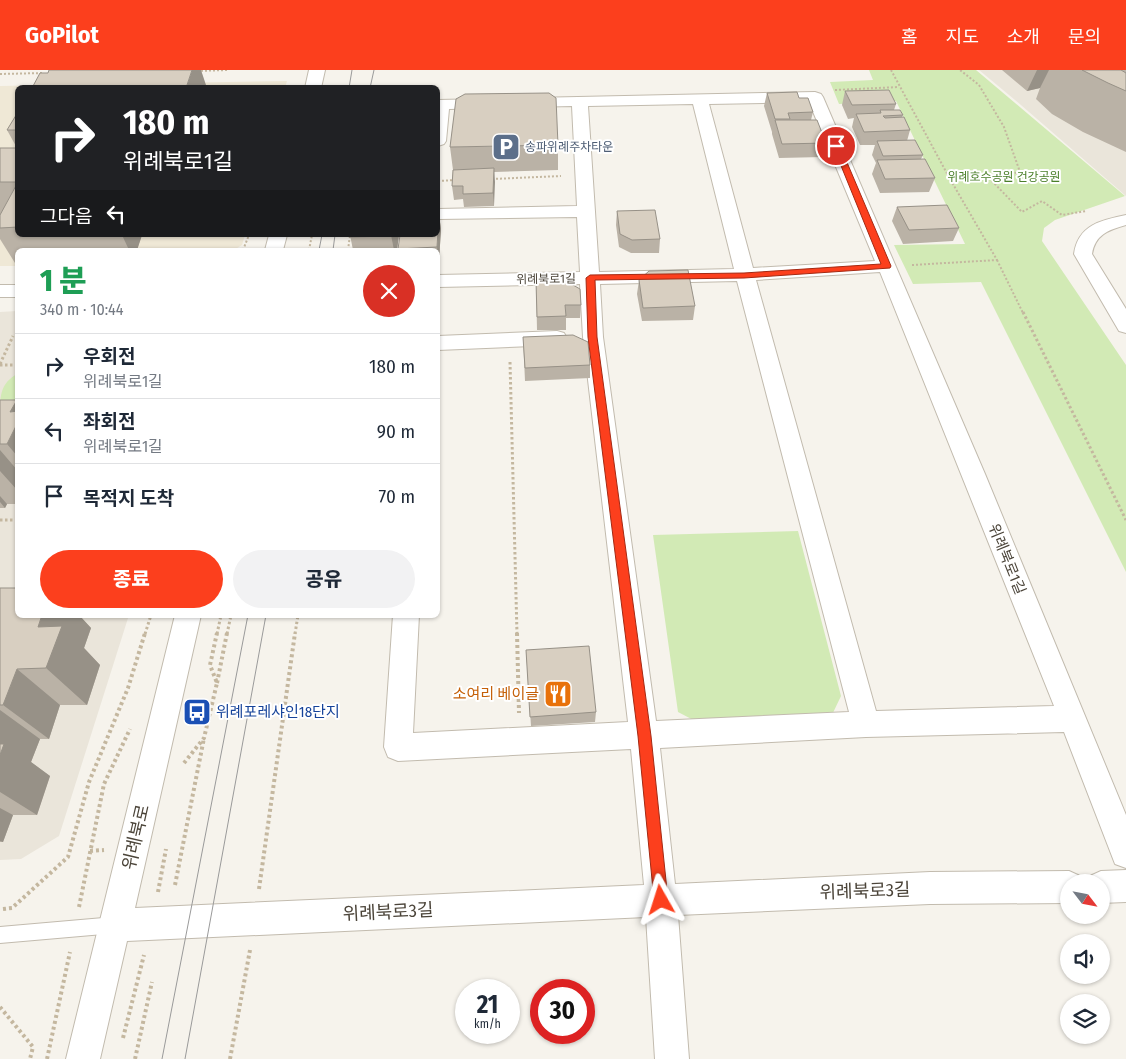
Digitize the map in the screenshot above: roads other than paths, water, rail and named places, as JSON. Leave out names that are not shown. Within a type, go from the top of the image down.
[{"type":"street","points":[[314,85],[317,70]]},
{"type":"street","name":"위례북로1길","points":[[700,99],[815,97],[887,266],[1126,853]]},
{"type":"street","points":[[440,122],[442,104],[700,99],[744,275],[866,724]]},
{"type":"street","points":[[580,101],[592,337],[644,736],[661,900],[672,1059]]},
{"type":"street","points":[[440,214],[585,211]]},
{"type":"street","points":[[1126,220],[1106,225],[1089,236],[1083,243],[1082,254],[1126,326]]},
{"type":"street","name":"위례북로1길","points":[[440,281],[744,275],[887,266]]},
{"type":"street","points":[[0,291],[15,291]]},
{"type":"street","points":[[440,343],[592,337]]},
{"type":"street","name":"위례북로","points":[[83,1059],[187,618]]},
{"type":"street","points":[[406,618],[398,747],[866,724],[1073,719]]},
{"type":"street","points":[[1110,887],[1126,886]]},
{"type":"street","name":"위례북로3길","points":[[115,925],[930,888],[1060,887]]},
{"type":"lane","points":[[0,935],[115,925]]},
{"type":"tram line","points":[[350,85],[352,70]]},
{"type":"tram line","points":[[371,85],[374,70]]},
{"type":"tram line","points":[[319,248],[322,237]]},
{"type":"tram line","points":[[333,248],[335,237]]},
{"type":"tram line","points":[[162,1059],[247,618]]},
{"type":"tram line","points":[[185,1059],[265,618]]},
{"type":"place","name":"송파위례주차타운","points":[[506,147]]},
{"type":"place","name":"소여리 베이글","points":[[558,694]]},
{"type":"place","name":"위례포레샤인18단지","points":[[197,712]]},
{"type":"park label","name":"위례호수공원 건강공원","points":[[1004,177]]}]
